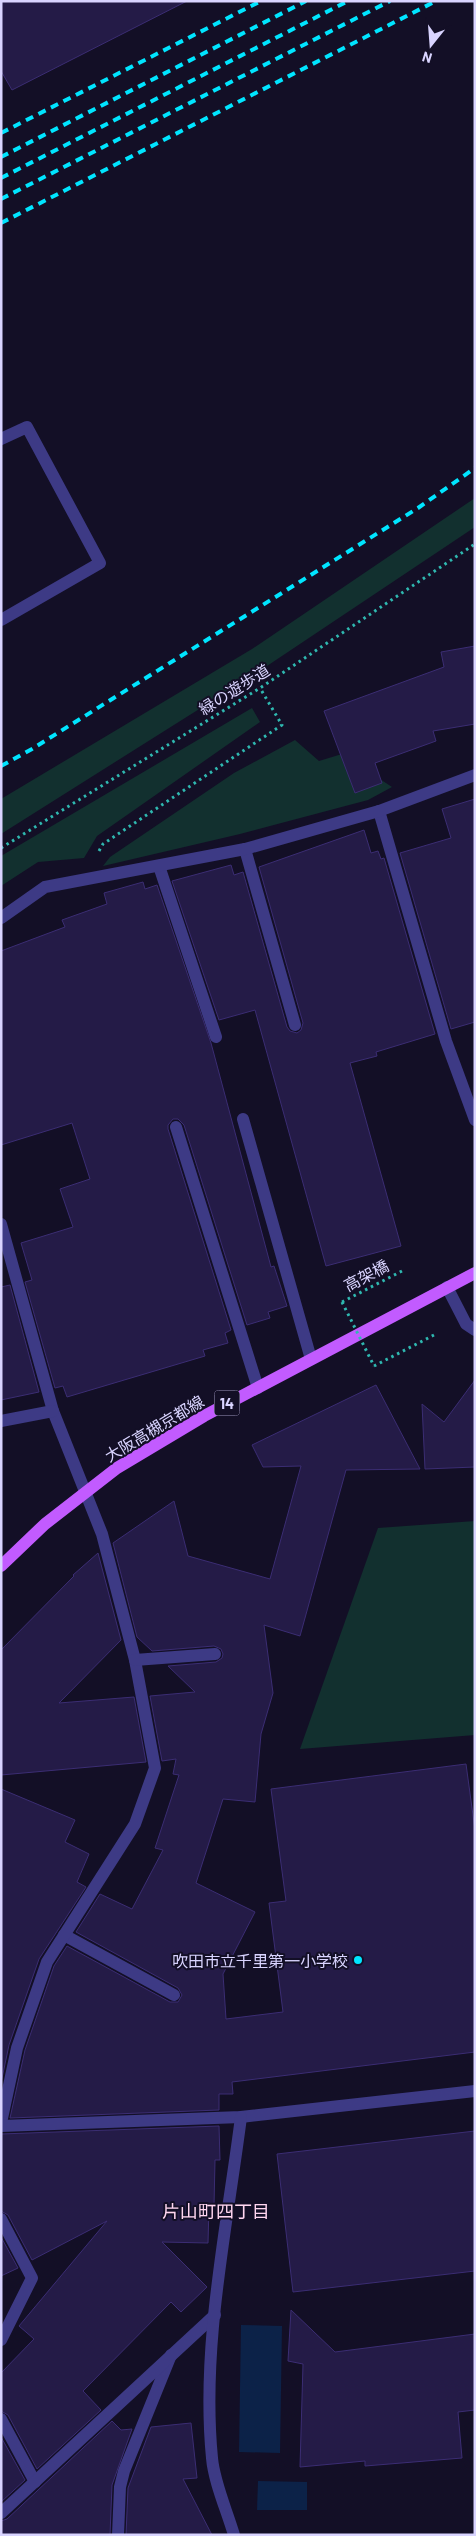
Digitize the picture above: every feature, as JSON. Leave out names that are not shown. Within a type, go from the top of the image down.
[{"type":"main road","name":"大阪高槻京都線","points":[[1,1566],[86,1490],[117,1468],[196,1420],[475,1273]]},
{"type":"street","points":[[1,440],[27,426],[100,562],[1,620]]},
{"type":"street","points":[[1,918],[45,887],[245,849],[379,811],[475,774]]},
{"type":"street","points":[[379,811],[446,1041],[475,1120]]},
{"type":"street","points":[[245,849],[295,1025]]},
{"type":"street","points":[[159,866],[216,1037]]},
{"type":"street","points":[[242,1118],[311,1359]]},
{"type":"street","points":[[176,1127],[258,1388]]},
{"type":"street","points":[[1,1224],[7,1271],[53,1411],[102,1534],[135,1660],[155,1768],[135,1824],[47,1962],[17,2048],[1,2124],[241,2117],[475,2090]]},
{"type":"street","points":[[447,1287],[466,1324],[475,1330]]},
{"type":"street","points":[[1,1422],[53,1411]]},
{"type":"street","points":[[135,1660],[216,1654]]},
{"type":"street","points":[[64,1935],[174,1996]]},
{"type":"street","points":[[234,2535],[212,2460],[209,2387],[215,2315],[241,2117]]},
{"type":"street","points":[[1,2219],[32,2278],[1,2340]]},
{"type":"street","points":[[1,2513],[215,2315]]},
{"type":"street","points":[[118,2535],[120,2487],[124,2471],[172,2355]]},
{"type":"street","points":[[1,2419],[35,2482]]},
{"type":"path","name":"緑の遊歩道","points":[[1,848],[260,688],[475,544]]},
{"type":"path","points":[[96,856],[103,844],[282,725],[260,688]]},
{"type":"path","name":"高架橋","points":[[402,1271],[342,1302],[374,1366],[434,1334]]},
{"type":"green space","points":[[475,498],[475,527],[261,670],[1,834],[1,799],[252,649]]},
{"type":"green space","points":[[252,708],[260,722],[97,836],[84,858],[38,862],[1,886],[1,856]]},
{"type":"green space","points":[[295,740],[319,761],[342,754],[392,787],[368,800],[240,834],[103,866],[110,857],[234,773]]},
{"type":"green space","points":[[475,1521],[475,1735],[300,1749],[378,1528]]},
{"type":"water","points":[[241,2325],[282,2326],[280,2453],[239,2452]]},
{"type":"water","points":[[258,2481],[307,2482],[307,2510],[257,2510]]},
{"type":"building","points":[[1,1],[187,1],[12,90],[1,71]]},
{"type":"building","points":[[475,646],[475,724],[433,731],[436,741],[375,763],[382,783],[355,793],[324,711],[444,667],[441,652]]},
{"type":"building","points":[[475,799],[475,1022],[451,1029],[400,853],[451,838],[442,809]]},
{"type":"building","points":[[364,830],[371,853],[378,851],[381,859],[384,858],[435,1034],[376,1052],[377,1056],[350,1063],[401,1246],[326,1266],[255,1010],[219,1020],[172,881],[231,865],[234,875],[243,872],[287,1027],[290,1031],[297,1033],[301,1030],[303,1023],[259,867]]},
{"type":"building","points":[[143,882],[145,889],[157,885],[211,1043],[271,1267],[274,1266],[287,1306],[268,1312],[270,1318],[247,1325],[184,1125],[178,1119],[173,1119],[168,1125],[168,1129],[231,1330],[225,1333],[228,1343],[203,1350],[205,1356],[67,1397],[63,1386],[55,1388],[25,1282],[32,1280],[21,1243],[73,1227],[60,1189],[90,1179],[72,1123],[1,1145],[1,951],[65,927],[62,920],[107,904],[104,893]]},
{"type":"building","points":[[10,1285],[39,1392],[1,1400],[1,1287]]},
{"type":"building","points":[[475,1380],[475,1467],[425,1469],[422,1404],[444,1422]]},
{"type":"building","points":[[376,1385],[420,1469],[346,1470],[300,1636],[264,1625],[273,1693],[261,1734],[255,1802],[223,1799],[196,1883],[255,1912],[223,1974],[226,2019],[283,2012],[269,1903],[286,1901],[271,1789],[466,1764],[475,1830],[475,2052],[232,2082],[233,2094],[219,2094],[219,2110],[10,2118],[25,2050],[54,1966],[67,1946],[170,2002],[178,2002],[182,1995],[178,1988],[76,1932],[100,1894],[132,1909],[163,1850],[155,1848],[179,1775],[173,1774],[176,1759],[162,1761],[150,1696],[195,1692],[168,1666],[216,1662],[222,1658],[223,1654],[221,1649],[214,1646],[152,1651],[137,1637],[113,1543],[174,1501],[188,1556],[270,1579],[301,1466],[263,1467],[252,1445]]},
{"type":"building","points":[[98,1553],[121,1640],[59,1703],[134,1697],[146,1762],[1,1775],[1,1650],[73,1575]]},
{"type":"building","points":[[1,1789],[75,1820],[65,1842],[89,1854],[77,1882],[86,1887],[39,1959],[9,2045],[1,2083]]},
{"type":"building","points":[[219,2126],[220,2160],[215,2160],[214,2206],[209,2206],[208,2243],[162,2242],[207,2287],[181,2312],[171,2302],[83,2391],[101,2410],[37,2469],[8,2415],[1,2411],[1,2373],[34,2339],[19,2326],[107,2221],[32,2260],[8,2215],[1,2211],[1,2134]]},
{"type":"building","points":[[475,2131],[475,2271],[293,2292],[277,2154]]},
{"type":"building","points":[[1,2237],[18,2268],[1,2276]]},
{"type":"building","points":[[291,2310],[335,2352],[475,2334],[475,2410],[458,2412],[462,2458],[365,2466],[365,2461],[300,2467],[303,2364],[288,2361]]},
{"type":"building","points":[[112,2421],[121,2430],[132,2429],[112,2485],[110,2535],[1,2535],[1,2521],[7,2519]]},
{"type":"building","points":[[191,2423],[197,2478],[183,2479],[212,2535],[126,2535],[128,2488],[151,2427]]},
{"type":"building","points":[[1,2437],[25,2480],[1,2502]]},
{"type":"railway","points":[[1,133],[261,1]]},
{"type":"railway","points":[[1,157],[306,1]]},
{"type":"railway","points":[[1,178],[348,1]]},
{"type":"railway","points":[[1,199],[390,1]]},
{"type":"railway","points":[[1,223],[436,1]]},
{"type":"railway","points":[[1,766],[32,749],[418,508],[475,468]]},
{"type":"place","name":"吹田市立千里第一小学校","points":[[358,1960]]},
{"type":"district","name":"片山町四丁目","points":[[216,2211]]}]
